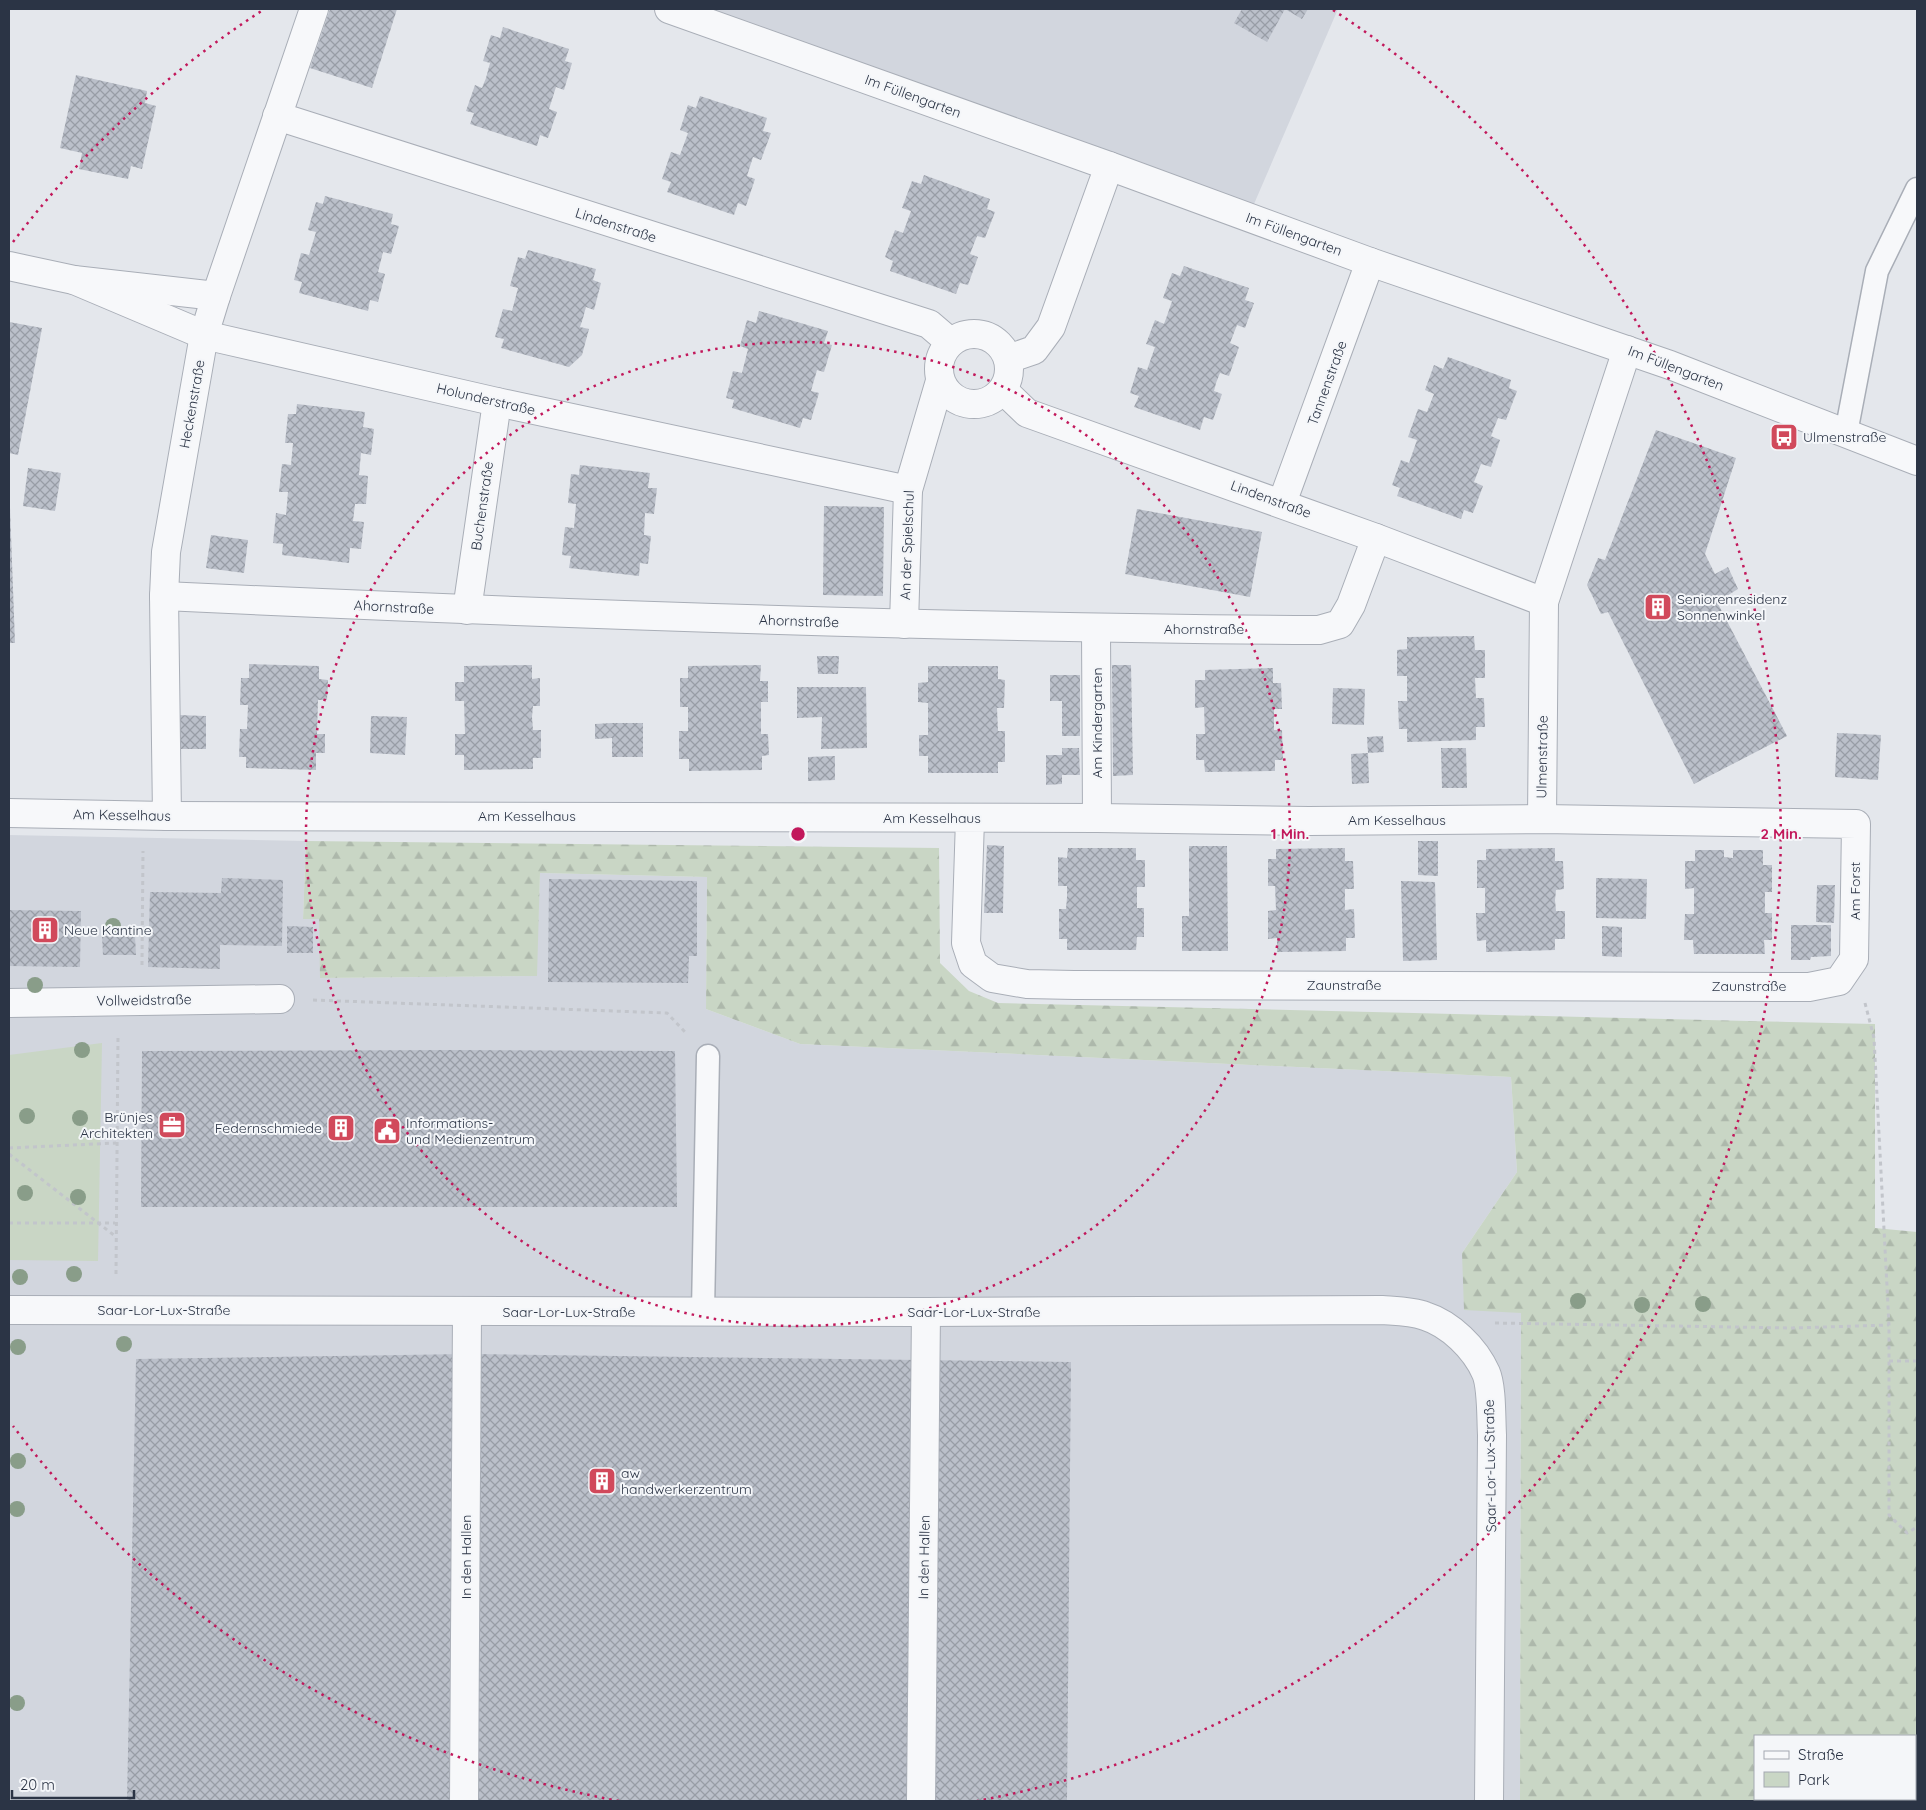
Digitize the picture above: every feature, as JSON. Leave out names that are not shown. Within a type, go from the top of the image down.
[{"type":"street","name":"Heckenstraße","points":[[155,816],[166,552],[204,334],[314,9]]},
{"type":"street","name":"Im Füllengarten","points":[[669,9],[1109,166],[1370,262],[1627,350],[1917,461]]},
{"type":"street","name":"Lindenstraße","points":[[277,116],[929,324],[950,342]]},
{"type":"street","points":[[1008,359],[1034,350],[1051,327],[1109,166]]},
{"type":"street","name":"Tannenstraße","points":[[1282,503],[1370,262]]},
{"type":"street","name":"Holunderstraße","points":[[9,266],[74,280],[216,296]]},
{"type":"street","name":"Holunderstraße","points":[[74,280],[204,334],[498,402],[908,490]]},
{"type":"street","points":[[966,334],[984,335],[999,344],[1008,359],[1009,375],[1003,390],[988,402],[969,405],[951,397],[940,381],[938,366],[942,353],[950,342],[966,334]]},
{"type":"street","name":"Ulmenstraße","points":[[1542,819],[1544,602],[1627,350]]},
{"type":"street","name":"An der Spielschul","points":[[904,624],[908,490],[940,381]]},
{"type":"street","name":"Lindenstraße","points":[[1003,390],[1027,413],[1282,503],[1544,602]]},
{"type":"street","name":"Buchenstraße","points":[[467,610],[498,402]]},
{"type":"street","name":"Ahornstraße","points":[[164,596],[467,610],[904,624],[1096,629],[1319,630],[1340,624],[1351,605],[1376,538]]},
{"type":"street","name":"Am Kindergarten","points":[[1096,629],[1097,818]]},
{"type":"street","name":"Am Kesselhaus","points":[[9,813],[155,816],[1097,818],[1309,821],[1542,819],[1856,824]]},
{"type":"street","name":"Zaunstraße","points":[[970,819],[966,943],[973,964],[992,978],[1027,984],[1809,987],[1839,981],[1854,958]]},
{"type":"street","name":"Am Forst","points":[[1854,958],[1856,824]]},
{"type":"street","name":"Vollweidstraße","points":[[9,1003],[280,999]]},
{"type":"street","name":"Saar-Lor-Lux-Straße","points":[[9,1310],[467,1312],[1382,1310],[1424,1316],[1450,1329],[1471,1348],[1486,1374],[1490,1401],[1492,1445],[1489,1801]]},
{"type":"street","name":"In den Hallen","points":[[464,1801],[467,1312]]},
{"type":"street","name":"In den Hallen","points":[[921,1801],[926,1312]]},
{"type":"lane","points":[[1846,433],[1877,271],[1917,189]]},
{"type":"lane","points":[[703,1311],[708,1056]]},
{"type":"path","points":[[142,937],[155,816]]},
{"type":"path","points":[[1854,958],[1874,1038],[1889,1325],[1889,1515],[1906,1534],[1917,1528]]},
{"type":"path","points":[[280,999],[666,1013],[708,1056]]},
{"type":"path","points":[[117,1310],[115,1223],[119,1001]]},
{"type":"path","points":[[9,1148],[116,1143]]},
{"type":"path","points":[[9,1154],[116,1236]]},
{"type":"path","points":[[9,1223],[115,1223]]},
{"type":"path","points":[[1450,1329],[1494,1323],[1792,1328],[1889,1325]]},
{"type":"path","points":[[1889,1362],[1917,1361]]},
{"type":"shaded area","points":[[705,9],[1338,9],[1254,204]]},
{"type":"shaded area","points":[[9,835],[306,841],[303,919],[319,919],[321,978],[536,976],[540,873],[707,877],[706,1009],[800,1044],[1511,1077],[1517,1172],[1462,1253],[1521,1312],[1520,1801],[9,1801]]},
{"type":"green space","points":[[306,841],[939,848],[940,963],[969,991],[998,1003],[1875,1024],[1875,1228],[1917,1232],[1917,1801],[1520,1801],[1521,1313],[1464,1310],[1462,1253],[1517,1172],[1511,1077],[800,1044],[706,1009],[707,877],[540,873],[537,976],[320,978],[319,919],[303,919]]},
{"type":"green space","points":[[102,1043],[98,1261],[9,1260],[9,1055]]},
{"type":"building","points":[[330,9],[397,9],[372,88],[310,68]]},
{"type":"building","points":[[1242,9],[1285,9],[1267,42],[1234,23]]},
{"type":"building","points":[[1285,9],[1308,9],[1302,19]]},
{"type":"building","points":[[503,27],[569,49],[565,61],[572,63],[564,90],[556,87],[549,109],[557,112],[548,138],[540,135],[537,146],[470,124],[474,113],[466,111],[475,85],[482,88],[486,78],[490,63],[483,61],[491,35],[500,38]]},
{"type":"building","points":[[76,75],[147,91],[145,103],[156,106],[142,169],[131,166],[128,179],[79,169],[82,153],[60,148]]},
{"type":"building","points":[[700,96],[767,118],[763,131],[771,133],[761,160],[753,157],[747,176],[755,179],[746,206],[738,203],[734,215],[667,192],[671,182],[662,179],[671,152],[680,155],[688,133],[680,130],[688,105],[696,108]]},
{"type":"building","points":[[924,175],[990,199],[987,209],[995,212],[985,238],[977,236],[970,254],[978,257],[968,285],[960,283],[956,294],[890,271],[893,261],[885,257],[895,230],[903,233],[911,211],[902,208],[912,181],[921,184]]},
{"type":"building","points":[[325,196],[393,214],[391,224],[399,226],[391,254],[383,252],[378,272],[385,274],[378,302],[370,300],[368,311],[299,293],[302,282],[294,280],[301,253],[309,255],[316,232],[308,230],[316,202],[323,204]]},
{"type":"building","points":[[528,250],[596,269],[593,280],[601,283],[594,310],[586,307],[580,327],[589,329],[582,355],[569,367],[501,348],[504,339],[495,337],[503,309],[512,311],[518,288],[510,286],[518,257],[525,259]]},
{"type":"building","points":[[1184,266],[1249,288],[1245,300],[1254,303],[1245,328],[1237,325],[1230,343],[1239,347],[1229,376],[1220,373],[1216,383],[1214,391],[1222,394],[1213,420],[1204,417],[1200,430],[1134,407],[1139,396],[1130,393],[1138,367],[1147,370],[1155,347],[1146,344],[1155,320],[1164,324],[1168,313],[1172,301],[1163,298],[1172,273],[1180,276]]},
{"type":"building","points":[[759,311],[828,331],[824,343],[832,345],[824,372],[817,370],[811,391],[819,393],[811,420],[803,418],[800,428],[732,408],[734,400],[726,398],[733,371],[742,373],[748,349],[740,346],[747,320],[756,323]]},
{"type":"building","points":[[9,322],[42,328],[18,455],[9,453]]},
{"type":"building","points":[[1448,357],[1511,380],[1509,388],[1517,391],[1506,420],[1498,418],[1491,436],[1500,440],[1491,467],[1481,464],[1474,482],[1483,486],[1473,513],[1464,510],[1461,519],[1397,496],[1400,488],[1392,485],[1401,460],[1409,463],[1417,440],[1408,437],[1418,409],[1427,412],[1434,394],[1425,390],[1434,365],[1443,369]]},
{"type":"building","points":[[297,404],[365,412],[363,427],[374,429],[371,455],[361,453],[359,475],[368,476],[366,504],[355,504],[353,521],[364,522],[361,549],[350,548],[349,563],[282,555],[283,544],[273,543],[276,513],[286,515],[288,492],[279,492],[282,464],[291,465],[293,443],[285,443],[288,414],[296,414]]},
{"type":"building","name":"Seniorenresidenz Sonnenwinkel","points":[[1656,430],[1736,458],[1705,554],[1715,574],[1728,567],[1738,589],[1717,602],[1787,736],[1694,784],[1608,612],[1601,614],[1587,585],[1598,558],[1605,560]]},
{"type":"building","points":[[580,465],[650,473],[648,488],[657,488],[654,514],[645,513],[644,535],[651,536],[648,564],[640,563],[639,576],[569,568],[571,556],[562,555],[565,527],[574,528],[576,504],[568,503],[571,474],[579,475]]},
{"type":"building","points":[[28,468],[61,473],[55,511],[23,506]]},
{"type":"building","points":[[824,506],[884,507],[883,596],[823,595]]},
{"type":"building","points":[[10,508],[15,643],[9,643]]},
{"type":"building","points":[[1137,509],[1262,532],[1250,597],[1125,574]]},
{"type":"building","points":[[211,535],[248,540],[244,573],[206,568]]},
{"type":"building","points":[[1474,636],[1475,650],[1485,650],[1485,678],[1475,678],[1476,698],[1484,698],[1485,727],[1476,727],[1476,740],[1407,742],[1407,729],[1399,729],[1398,701],[1407,701],[1407,676],[1397,676],[1397,650],[1407,649],[1407,637]]},
{"type":"building","points":[[817,656],[839,656],[838,674],[818,674]]},
{"type":"building","points":[[249,664],[319,666],[319,679],[328,680],[327,700],[318,700],[317,734],[325,734],[325,753],[316,753],[316,770],[246,768],[246,757],[239,757],[240,729],[247,729],[248,705],[240,705],[241,678],[249,678]]},
{"type":"building","points":[[532,665],[532,679],[540,678],[540,706],[533,706],[532,717],[533,730],[541,730],[541,758],[533,758],[533,769],[464,770],[464,755],[455,755],[455,734],[465,734],[464,701],[455,701],[455,682],[464,682],[464,666]]},
{"type":"building","points":[[761,665],[760,681],[768,681],[768,702],[761,702],[761,734],[768,734],[769,755],[762,756],[762,770],[689,771],[689,759],[679,759],[679,731],[688,731],[688,707],[680,707],[680,678],[688,678],[688,666]]},
{"type":"building","points":[[1112,665],[1131,665],[1133,775],[1113,776]]},
{"type":"building","points":[[928,666],[998,666],[998,679],[1005,680],[1004,708],[997,708],[998,731],[1005,731],[1005,762],[998,762],[998,773],[928,773],[928,756],[919,756],[919,735],[928,735],[928,703],[918,702],[918,683],[928,682]]},
{"type":"building","points":[[1273,668],[1273,683],[1281,683],[1282,709],[1274,709],[1274,730],[1282,730],[1283,760],[1275,760],[1275,771],[1205,772],[1204,760],[1196,760],[1196,734],[1205,734],[1204,707],[1195,708],[1195,680],[1205,680],[1205,670]]},
{"type":"building","points":[[1050,675],[1080,675],[1080,736],[1062,736],[1062,701],[1050,701]]},
{"type":"building","points":[[797,687],[866,687],[867,748],[821,749],[822,717],[797,718]]},
{"type":"building","points":[[1333,688],[1365,689],[1364,725],[1332,724]]},
{"type":"building","points":[[178,715],[206,716],[206,749],[178,749]]},
{"type":"building","points":[[371,716],[407,717],[405,755],[370,753]]},
{"type":"building","points":[[643,723],[643,757],[612,757],[612,738],[595,739],[595,724]]},
{"type":"building","points":[[1837,733],[1881,735],[1878,780],[1835,777]]},
{"type":"building","points":[[1383,736],[1384,752],[1368,753],[1367,737]]},
{"type":"building","points":[[1062,748],[1079,748],[1080,775],[1062,775],[1062,784],[1046,785],[1046,755],[1062,755]]},
{"type":"building","points":[[1441,748],[1466,748],[1467,788],[1442,788]]},
{"type":"building","points":[[1368,753],[1369,783],[1352,784],[1351,754]]},
{"type":"building","points":[[835,756],[835,780],[808,781],[808,757]]},
{"type":"building","points":[[1418,841],[1438,841],[1438,876],[1418,875]]},
{"type":"building","points":[[987,845],[1004,846],[1003,913],[984,913]]},
{"type":"building","points":[[1189,846],[1227,846],[1228,951],[1182,951],[1182,916],[1189,916]]},
{"type":"building","points":[[1068,848],[1136,848],[1136,860],[1145,860],[1145,887],[1137,887],[1137,908],[1144,908],[1144,937],[1137,937],[1136,950],[1067,950],[1067,939],[1059,939],[1059,909],[1066,909],[1067,886],[1058,886],[1058,857],[1067,858]]},
{"type":"building","points":[[1345,848],[1345,861],[1353,861],[1354,889],[1345,889],[1345,910],[1354,909],[1355,938],[1346,938],[1346,951],[1277,952],[1277,938],[1268,939],[1268,911],[1276,910],[1275,886],[1268,886],[1268,859],[1276,859],[1276,849]]},
{"type":"building","points":[[1555,848],[1555,861],[1563,861],[1564,889],[1556,890],[1555,900],[1556,911],[1565,911],[1565,939],[1555,939],[1555,950],[1486,952],[1486,940],[1477,941],[1476,913],[1485,913],[1485,888],[1477,888],[1477,860],[1486,860],[1486,849]]},
{"type":"building","points":[[1695,850],[1724,850],[1724,857],[1733,858],[1733,850],[1763,850],[1763,865],[1772,865],[1772,892],[1765,892],[1765,913],[1772,913],[1772,940],[1764,940],[1765,954],[1694,954],[1693,940],[1684,940],[1685,914],[1694,914],[1694,888],[1685,889],[1685,861],[1695,861]]},
{"type":"building","points":[[222,878],[283,880],[282,946],[220,945],[220,969],[148,967],[150,892],[221,893]]},
{"type":"building","points":[[1596,878],[1647,879],[1646,919],[1596,918]]},
{"type":"building","points":[[549,879],[697,881],[697,956],[689,956],[688,983],[548,982]]},
{"type":"building","points":[[1401,881],[1435,882],[1437,960],[1403,961]]},
{"type":"building","points":[[1817,885],[1835,885],[1834,923],[1816,922]]},
{"type":"building","name":"Neue Kantine","points":[[9,910],[81,911],[80,967],[9,966]]},
{"type":"building","points":[[1791,925],[1831,925],[1831,956],[1811,957],[1810,960],[1791,960]]},
{"type":"building","points":[[287,926],[313,927],[313,953],[287,953]]},
{"type":"building","points":[[1602,926],[1622,927],[1622,957],[1602,956]]},
{"type":"building","points":[[102,936],[135,936],[136,955],[103,955]]},
{"type":"building","points":[[142,1051],[675,1051],[677,1207],[141,1207]]},
{"type":"building","name":"aw handwerkerzentrum","points":[[467,1354],[1071,1362],[1067,1801],[127,1801],[136,1359]]},
{"type":"place","name":"Ulmenstraße","points":[[1784,437]]},
{"type":"place","name":"Seniorenresidenz Sonnenwinkel","points":[[1658,607]]},
{"type":"place","name":"Neue Kantine","points":[[45,930]]},
{"type":"place","name":"Brünjes Architekten","points":[[172,1125]]},
{"type":"place","name":"Federnschmiede","points":[[341,1128]]},
{"type":"place","name":"Informations- und Medienzentrum","points":[[387,1131]]},
{"type":"place","name":"aw handwerkerzentrum","points":[[602,1481]]}]
